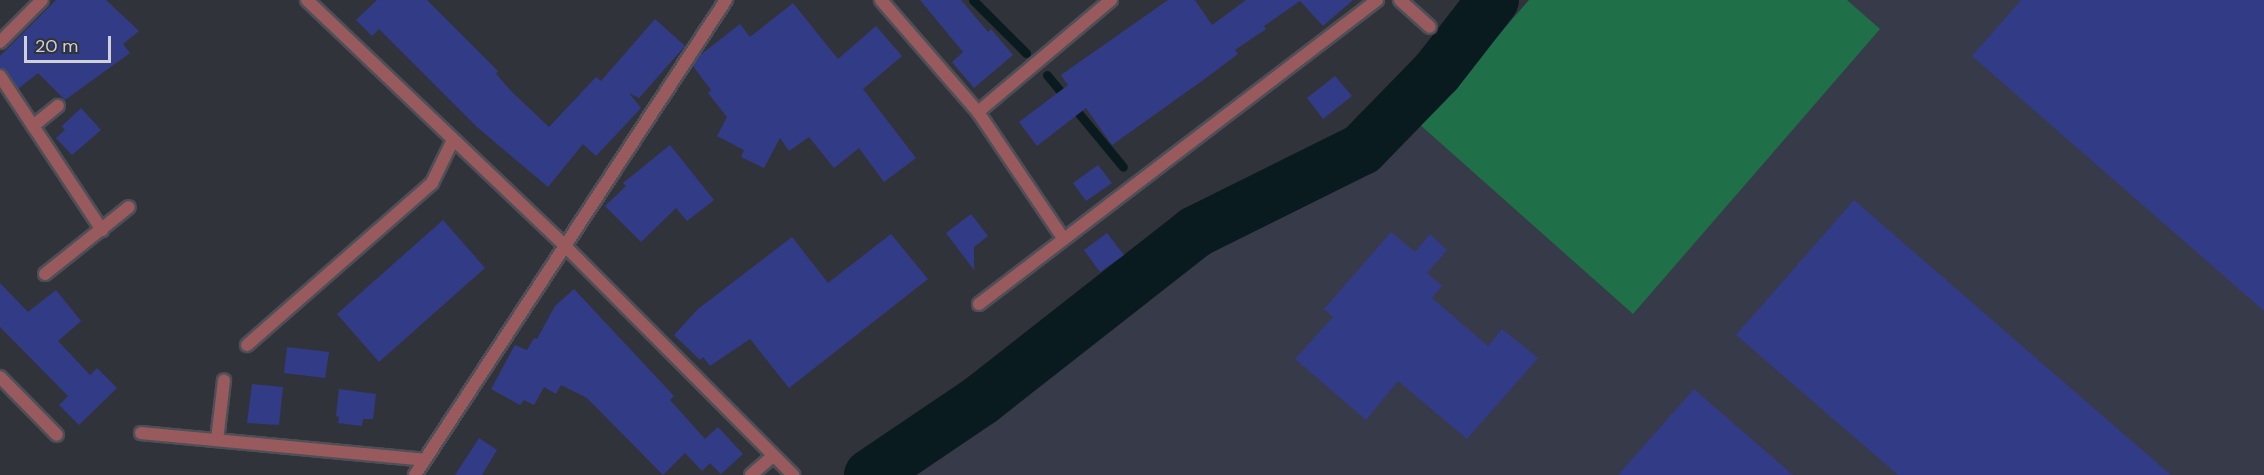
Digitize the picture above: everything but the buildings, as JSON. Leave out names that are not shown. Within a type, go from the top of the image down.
[{"type":"street","points":[[0,42],[42,0]]},
{"type":"street","points":[[307,0],[564,246],[793,475]]},
{"type":"street","points":[[415,475],[726,0]]},
{"type":"street","points":[[881,0],[978,112],[1062,238]]},
{"type":"street","points":[[978,112],[1111,0]]},
{"type":"street","points":[[979,304],[1062,238],[1377,0]]},
{"type":"street","points":[[1400,0],[1430,27]]},
{"type":"street","points":[[0,76],[102,230]]},
{"type":"street","points":[[33,126],[58,106]]},
{"type":"street","points":[[247,345],[432,183],[453,140]]},
{"type":"street","points":[[45,274],[129,207]]},
{"type":"street","points":[[0,377],[57,435]]},
{"type":"street","points":[[217,440],[224,380]]},
{"type":"street","points":[[141,433],[424,460]]},
{"type":"street","points":[[751,475],[773,456]]},
{"type":"shaded area","points":[[1529,0],[2264,0],[2264,475],[905,475],[925,456],[1154,282],[1257,228],[1393,146]]},
{"type":"green space","points":[[1529,0],[1847,0],[1880,29],[1633,314],[1418,123]]},
{"type":"waterway","points":[[973,0],[1026,53]]},
{"type":"waterway","points":[[870,475],[981,400],[1195,232],[1362,149],[1437,72],[1493,0]]},
{"type":"waterway","points":[[1047,75],[1123,167]]}]
